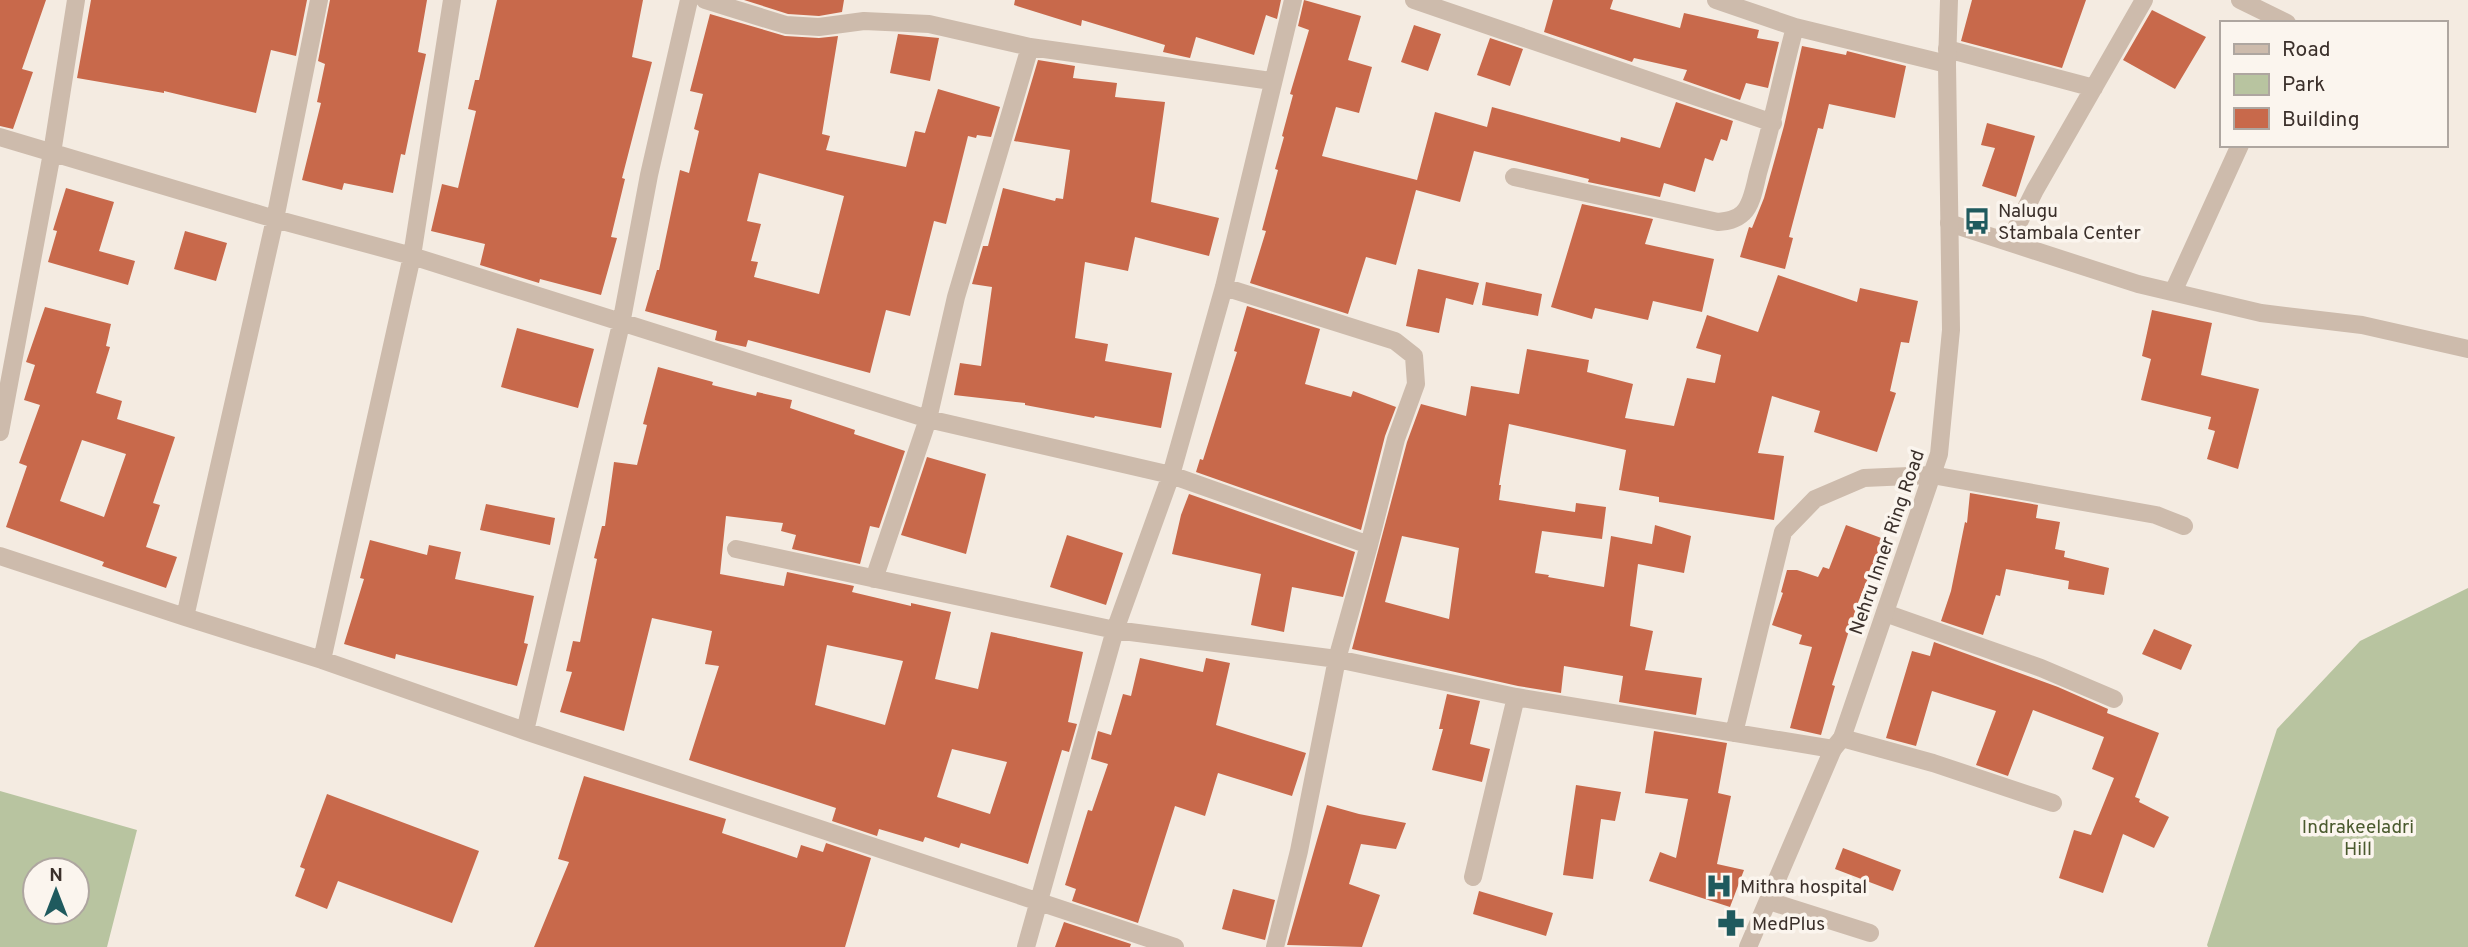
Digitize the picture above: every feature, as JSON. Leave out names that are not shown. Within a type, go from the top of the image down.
[{"type":"street","points":[[0,432],[52,153],[76,0]]},
{"type":"street","points":[[185,617],[275,219],[319,0]]},
{"type":"street","points":[[322,660],[412,256],[452,0]]},
{"type":"street","points":[[525,731],[621,324],[649,175],[689,0]]},
{"type":"street","points":[[705,0],[786,25],[819,27],[864,21],[929,24],[1030,47],[1272,81]]},
{"type":"street","points":[[1026,947],[1115,630],[1171,475],[1224,286],[1293,0]]},
{"type":"street","points":[[1414,0],[1773,123]]},
{"type":"street","points":[[1716,0],[1795,27],[2094,88]]},
{"type":"street","name":"Nehru Inner Ring Road","points":[[1748,947],[1837,744],[1939,454],[1951,330],[1947,57],[1949,0]]},
{"type":"street","points":[[2009,242],[2035,190],[2144,0]]},
{"type":"street","points":[[2240,0],[2283,21]]},
{"type":"street","points":[[1514,177],[1718,222],[1731,220],[1744,212],[1751,199],[1773,123],[1795,27]]},
{"type":"street","points":[[874,579],[928,419],[956,297],[1030,47]]},
{"type":"street","points":[[0,138],[275,219],[412,256],[928,419],[1171,475],[1369,545]]},
{"type":"street","points":[[2173,292],[2239,147]]},
{"type":"street","points":[[1949,223],[2138,284],[2262,313],[2362,325],[2468,349]]},
{"type":"street","points":[[1224,286],[1395,341],[1413,356],[1416,384],[1396,439],[1337,659],[1299,852],[1275,947]]},
{"type":"street","points":[[1734,733],[1783,532],[1815,499],[1864,478],[1932,475],[2156,516],[2183,526]]},
{"type":"street","points":[[736,550],[1115,630],[1337,659],[1516,697],[1734,733],[1837,744],[1933,763],[2053,803]]},
{"type":"street","points":[[0,556],[322,660],[525,731],[1175,947]]},
{"type":"street","points":[[1885,613],[2041,668],[2114,699]]},
{"type":"street","points":[[1473,877],[1516,697]]},
{"type":"street","points":[[1769,901],[1870,933]]},
{"type":"green space","name":"Indrakeeladri Hill","points":[[2468,588],[2468,947],[2208,947],[2277,729],[2360,641]]},
{"type":"green space","points":[[0,791],[137,830],[107,947],[0,947]]},
{"type":"building","points":[[0,0],[46,0],[22,69],[33,72],[13,129],[0,126]]},
{"type":"building","points":[[91,0],[307,0],[296,56],[271,50],[256,113],[164,91],[77,78]]},
{"type":"building","points":[[330,0],[427,0],[418,52],[426,54],[405,155],[401,154],[393,193],[344,183],[342,190],[302,180],[321,103],[317,102],[325,64],[318,61]]},
{"type":"building","points":[[497,0],[643,0],[632,57],[652,62],[622,178],[625,179],[611,237],[617,238],[601,295],[540,279],[539,283],[480,265],[485,244],[431,231],[442,184],[458,188],[476,111],[468,109],[475,80],[479,80]]},
{"type":"building","points":[[744,0],[844,0],[842,12],[819,16],[788,14]]},
{"type":"building","points":[[1015,0],[1281,0],[1277,19],[1266,15],[1254,55],[1196,37],[1190,58],[1163,52],[1165,45],[1082,20],[1081,26],[1014,5]]},
{"type":"building","points":[[1304,0],[1361,16],[1348,60],[1372,67],[1359,113],[1336,107],[1322,156],[1417,180],[1435,112],[1487,127],[1492,107],[1620,142],[1621,137],[1660,148],[1676,102],[1733,121],[1727,141],[1721,139],[1713,161],[1705,158],[1695,192],[1664,183],[1660,197],[1588,182],[1589,179],[1474,151],[1460,202],[1416,190],[1396,265],[1366,257],[1348,314],[1250,283],[1266,231],[1262,230],[1278,170],[1275,169],[1293,95],[1290,94],[1309,30],[1298,26]]},
{"type":"building","points":[[1553,0],[1613,0],[1610,9],[1680,28],[1684,13],[1759,30],[1757,38],[1779,42],[1768,88],[1746,83],[1740,100],[1683,80],[1687,70],[1634,58],[1632,62],[1544,32]]},
{"type":"building","points":[[1972,0],[2086,0],[2062,68],[1961,41]]},
{"type":"building","points":[[2152,10],[2206,37],[2175,89],[2123,60]]},
{"type":"building","points":[[710,14],[785,36],[838,36],[822,134],[830,136],[826,150],[906,167],[915,131],[925,133],[938,89],[1000,107],[991,137],[968,136],[946,224],[934,221],[910,316],[886,310],[870,373],[748,340],[746,347],[718,341],[715,340],[717,331],[645,311],[659,270],[680,170],[689,173],[699,131],[694,129],[703,94],[690,91]],"holes":[[[759,173],[844,196],[819,294],[754,277],[758,262],[751,261],[761,224],[747,221]]]},
{"type":"building","points":[[1414,25],[1441,34],[1428,71],[1401,62]]},
{"type":"building","points":[[898,34],[939,38],[930,81],[890,73]]},
{"type":"building","points":[[1490,38],[1523,49],[1510,86],[1477,75]]},
{"type":"building","points":[[1802,46],[1846,55],[1847,51],[1906,66],[1895,118],[1829,104],[1823,129],[1818,128],[1789,237],[1793,238],[1785,269],[1740,257],[1749,227],[1752,228],[1764,198]]},
{"type":"building","points":[[1038,60],[1075,66],[1073,78],[1117,83],[1115,97],[1165,102],[1151,202],[1219,218],[1209,256],[1135,237],[1128,271],[1085,262],[1075,338],[1108,344],[1105,361],[1172,373],[1161,428],[1095,416],[1094,418],[1025,403],[954,395],[960,363],[981,366],[992,287],[972,284],[983,246],[988,246],[1003,188],[1055,201],[1056,198],[1063,199],[1070,150],[1014,141]]},
{"type":"building","points":[[1987,123],[2035,136],[2016,197],[1982,186],[1995,148],[1981,145]]},
{"type":"building","points":[[66,188],[114,202],[99,251],[135,261],[128,285],[48,262],[57,231],[53,230]]},
{"type":"building","points":[[1582,204],[1653,219],[1645,244],[1714,259],[1702,312],[1653,301],[1648,320],[1595,308],[1592,319],[1551,307]]},
{"type":"building","points":[[185,231],[227,243],[216,281],[174,269]]},
{"type":"building","points":[[1418,269],[1479,283],[1473,305],[1446,298],[1439,333],[1406,326]]},
{"type":"building","points":[[1778,275],[1857,302],[1860,288],[1918,301],[1909,343],[1901,342],[1890,391],[1896,393],[1877,452],[1814,432],[1820,411],[1772,396],[1758,453],[1784,456],[1774,520],[1659,502],[1659,497],[1619,490],[1626,450],[1509,424],[1499,485],[1499,500],[1575,512],[1576,503],[1606,507],[1602,539],[1542,531],[1535,573],[1549,575],[1548,577],[1604,587],[1611,536],[1652,544],[1655,525],[1691,536],[1684,573],[1638,564],[1630,626],[1653,631],[1645,670],[1702,678],[1696,715],[1619,702],[1623,676],[1564,666],[1561,693],[1352,649],[1407,442],[1421,404],[1466,416],[1471,386],[1519,394],[1527,349],[1589,360],[1587,372],[1633,384],[1625,418],[1674,426],[1687,378],[1715,383],[1721,355],[1696,348],[1707,315],[1758,332]],"holes":[[[1402,536],[1459,548],[1449,619],[1385,602]]]},
{"type":"building","points":[[1486,282],[1542,294],[1538,316],[1482,305]]},
{"type":"building","points":[[1247,306],[1320,329],[1305,384],[1351,397],[1353,391],[1396,407],[1385,436],[1361,530],[1196,472],[1200,459],[1203,460],[1237,352],[1234,351]]},
{"type":"building","points":[[45,307],[111,324],[106,346],[110,347],[96,393],[122,401],[117,419],[175,437],[153,503],[160,505],[146,547],[177,557],[166,588],[102,566],[104,562],[6,527],[27,466],[19,463],[40,405],[24,400],[35,365],[26,362]],"holes":[[[82,440],[126,454],[104,517],[60,501]]]},
{"type":"building","points":[[2152,310],[2212,323],[2201,375],[2259,389],[2238,469],[2207,459],[2215,431],[2208,429],[2211,417],[2141,400],[2151,359],[2142,356]]},
{"type":"building","points":[[517,328],[594,349],[578,408],[501,387]]},
{"type":"building","points":[[658,367],[756,396],[757,392],[792,400],[790,408],[855,430],[854,434],[905,451],[879,528],[870,526],[860,564],[792,549],[796,535],[781,531],[783,523],[726,516],[720,574],[784,586],[787,572],[854,586],[852,592],[951,612],[935,679],[978,689],[991,632],[1083,652],[1068,722],[1077,724],[1069,752],[1062,750],[1028,864],[961,843],[959,848],[925,837],[923,842],[879,829],[877,836],[832,821],[836,808],[689,760],[719,666],[705,664],[712,631],[652,618],[624,731],[560,712],[572,672],[566,671],[573,641],[580,642],[597,559],[594,558],[602,526],[605,526],[614,462],[637,465],[647,425],[643,424]],"holes":[[[827,645],[903,661],[885,725],[815,705]],[[952,749],[1007,762],[990,814],[937,797]]]},
{"type":"building","points":[[927,457],[986,474],[966,554],[901,535]]},
{"type":"building","points":[[1970,493],[2038,505],[2036,518],[2060,522],[2055,549],[2065,551],[2064,557],[2109,568],[2104,595],[2068,589],[2069,581],[2006,569],[2000,596],[1996,595],[1983,635],[1941,621],[1951,591],[1965,522],[1967,523]]},
{"type":"building","points":[[1189,494],[1355,552],[1343,597],[1292,587],[1284,632],[1251,625],[1261,574],[1172,554]]},
{"type":"building","points":[[486,504],[555,518],[550,545],[480,530]]},
{"type":"building","points":[[1846,525],[1884,539],[1857,605],[1832,685],[1835,686],[1821,735],[1790,728],[1812,647],[1799,644],[1802,635],[1772,625],[1783,593],[1781,592],[1787,570],[1797,570],[1818,577],[1823,567],[1829,569]]},
{"type":"building","points":[[1067,535],[1123,553],[1106,605],[1050,587]]},
{"type":"building","points":[[370,540],[427,555],[429,545],[461,552],[455,579],[534,596],[524,643],[528,644],[517,686],[396,654],[395,659],[344,644],[364,579],[360,578]]},
{"type":"building","points":[[2154,629],[2192,645],[2181,670],[2142,654]]},
{"type":"building","points":[[1934,642],[2058,687],[2108,709],[2107,713],[2159,733],[2135,797],[2140,799],[2139,802],[2169,817],[2154,848],[2123,834],[2103,893],[2059,878],[2074,830],[2091,835],[2114,778],[2092,769],[2104,737],[2033,710],[2008,776],[1976,765],[1996,711],[1932,691],[1916,746],[1886,738],[1912,651],[1930,656]]},
{"type":"building","points":[[1140,658],[1203,672],[1206,658],[1230,663],[1216,725],[1306,753],[1292,796],[1218,773],[1205,816],[1175,806],[1138,923],[1072,901],[1076,889],[1065,885],[1088,810],[1092,811],[1108,764],[1091,759],[1098,731],[1111,735],[1123,694],[1131,696]]},
{"type":"building","points":[[1447,694],[1480,701],[1470,744],[1490,749],[1482,782],[1432,770],[1443,729],[1439,729]]},
{"type":"building","points":[[1654,731],[1727,743],[1718,793],[1731,796],[1717,864],[1744,870],[1730,907],[1649,881],[1660,852],[1676,858],[1688,799],[1645,793]]},
{"type":"building","points":[[584,776],[726,819],[722,833],[797,858],[801,845],[823,852],[826,843],[871,858],[845,947],[534,947],[569,862],[558,859]]},
{"type":"building","points":[[1576,785],[1621,792],[1615,821],[1601,819],[1593,879],[1563,875]]},
{"type":"building","points":[[327,794],[479,851],[452,923],[338,881],[327,909],[295,896],[305,869],[300,867]]},
{"type":"building","points":[[1327,805],[1406,823],[1396,849],[1361,844],[1349,884],[1380,895],[1362,947],[1287,945]]},
{"type":"building","points":[[1843,848],[1901,870],[1893,891],[1835,869]]},
{"type":"building","points":[[1233,889],[1275,900],[1265,940],[1222,929]]},
{"type":"building","points":[[1479,891],[1553,913],[1546,936],[1473,914]]},
{"type":"building","points":[[1064,922],[1131,944],[1130,947],[1055,947]]},
{"type":"place","name":"Nalugu Stambala Center","points":[[1977,221]]},
{"type":"place","name":"Mithra hospital","points":[[1719,886]]},
{"type":"place","name":"MedPlus","points":[[1731,923]]}]
